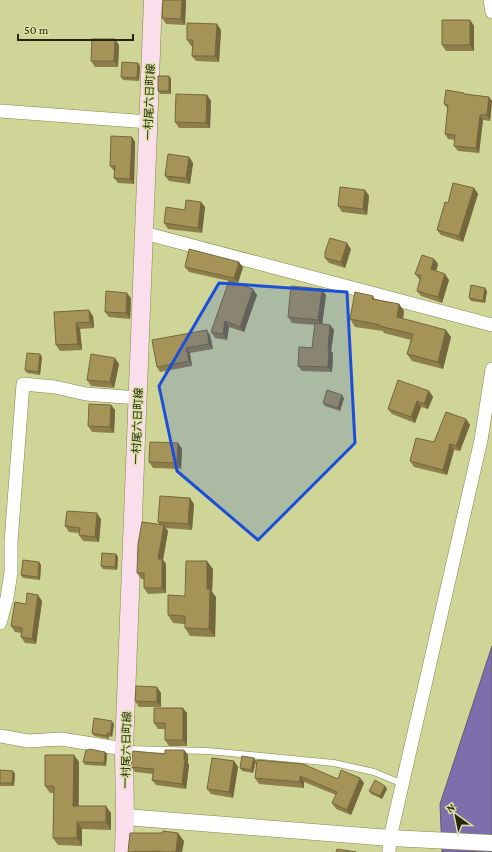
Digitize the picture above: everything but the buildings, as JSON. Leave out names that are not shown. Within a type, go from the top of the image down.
[{"type":"main road","name":"一村尾六日町線","points":[[124,852],[124,748],[153,0]]},
{"type":"street","points":[[490,0],[492,12]]},
{"type":"street","points":[[0,111],[149,122]]},
{"type":"street","points":[[144,233],[492,325]]},
{"type":"street","points":[[390,845],[481,440],[492,369]]},
{"type":"street","points":[[0,622],[11,572],[23,384],[56,387],[86,394],[138,398]]},
{"type":"street","points":[[0,736],[28,741],[61,739],[124,748]]},
{"type":"street","points":[[125,817],[390,845],[492,843]]},
{"type":"lane","points":[[124,748],[208,751],[334,763],[374,772],[403,784]]},
{"type":"highlighted area","points":[[219,283],[347,292],[355,443],[258,540],[177,471],[159,386]]},
{"type":"shaded area","points":[[492,646],[492,852],[442,852],[440,804]]}]
